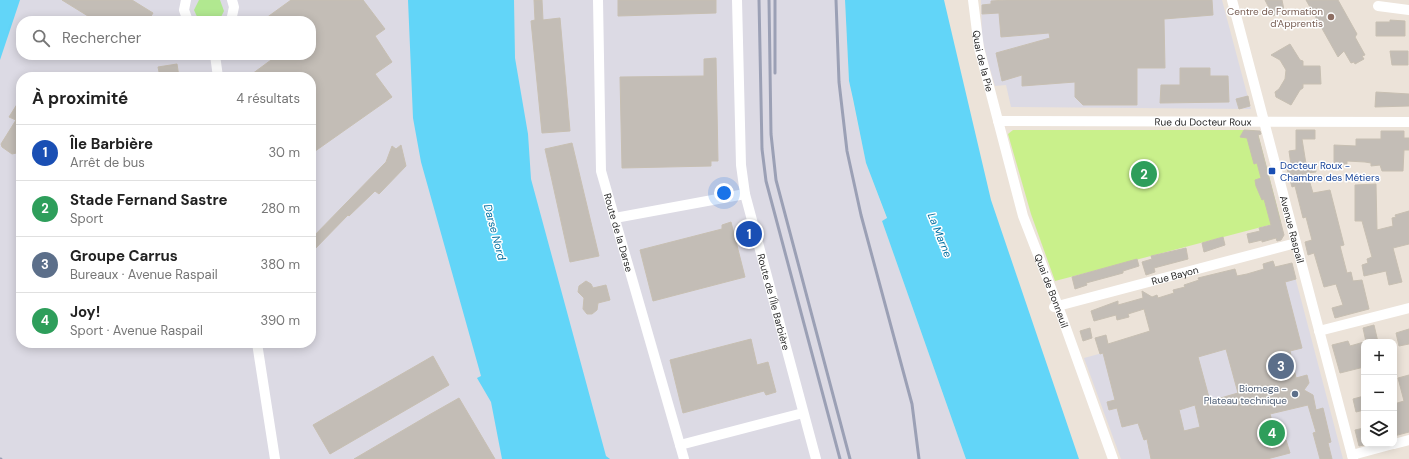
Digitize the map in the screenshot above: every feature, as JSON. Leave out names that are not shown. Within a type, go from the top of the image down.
[{"type":"street","points":[[186,0],[184,10],[186,16]]},
{"type":"street","points":[[232,0],[234,7],[232,16]]},
{"type":"street","name":"Route de la Darse","points":[[598,0],[601,172],[684,459]]},
{"type":"street","name":"Route de l'Île Barbière","points":[[737,0],[742,165],[745,194],[816,459]]},
{"type":"street","name":"Quai de la Pie","points":[[974,0],[979,48],[998,120]]},
{"type":"street","name":"Avenue Raspail","points":[[1232,0],[1352,457]]},
{"type":"street","points":[[1378,6],[1409,10]]},
{"type":"street","points":[[216,60],[217,72]]},
{"type":"street","name":"Rue du Docteur Roux","points":[[998,120],[1409,122]]},
{"type":"street","name":"Quai de Bonneuil","points":[[998,120],[1023,216],[1113,459]]},
{"type":"street","points":[[615,218],[745,194]]},
{"type":"street","name":"Rue Bayon","points":[[1056,307],[1296,243]]},
{"type":"street","points":[[1319,331],[1409,308]]},
{"type":"street","points":[[258,348],[275,459]]},
{"type":"street","points":[[680,445],[803,413]]},
{"type":"street","points":[[1397,443],[1409,440]]},
{"type":"street","points":[[1352,457],[1384,447]]},
{"type":"shaded area","points":[[0,0],[845,0],[849,81],[866,163],[887,219],[882,221],[966,459],[0,459]]},
{"type":"shaded area","points":[[981,0],[1222,0],[1251,109],[1011,107],[1006,85],[995,86],[988,62],[982,38]]},
{"type":"shaded area","points":[[1293,269],[1343,459],[1121,459],[1084,358],[1183,331]]},
{"type":"green space","points":[[199,0],[220,0],[224,11],[222,16],[197,16],[194,10]]},
{"type":"green space","points":[[1013,130],[1254,130],[1258,134],[1281,222],[1055,281],[1031,214],[1008,134]]},
{"type":"water","points":[[0,0],[20,0],[0,60]]},
{"type":"water","name":"Darse Nord","points":[[408,0],[514,0],[515,58],[528,134],[531,179],[606,456],[610,459],[502,459],[491,402],[477,378],[481,376],[421,162],[413,118]]},
{"type":"water","name":"La Marne","points":[[845,0],[944,0],[991,200],[1079,459],[966,459],[882,221],[887,218],[866,163],[849,81]]},
{"type":"building","points":[[62,0],[132,0],[153,13],[151,16],[88,16]]},
{"type":"building","points":[[291,0],[363,0],[385,29],[375,36],[392,62],[375,74],[392,97],[316,150],[316,72],[255,72],[271,60],[316,60],[316,16],[269,16]]},
{"type":"building","points":[[534,0],[542,0],[543,20],[560,18],[570,131],[542,133],[531,21],[535,20]]},
{"type":"building","points":[[618,0],[716,0],[716,13],[618,16]]},
{"type":"building","points":[[1212,0],[1213,15],[1164,19],[1165,68],[1137,68],[1137,105],[1083,105],[1075,97],[1075,82],[1022,86],[1022,75],[1002,81],[996,53],[1050,38],[1049,33],[1001,37],[999,13],[982,14],[982,5],[991,4],[991,1]]},
{"type":"building","name":"Centre de Formation d'Apprentis","points":[[1265,0],[1282,0],[1284,10],[1273,16]]},
{"type":"building","name":"Centre de Formation d'Apprentis","points":[[1306,0],[1338,0],[1357,34],[1355,37],[1365,55],[1362,56],[1364,59],[1355,64],[1354,62],[1351,63],[1344,51],[1338,57]]},
{"type":"building","points":[[1390,20],[1405,21],[1405,36],[1376,36],[1376,22],[1390,22]]},
{"type":"building","points":[[1290,44],[1300,60],[1303,61],[1303,66],[1320,66],[1321,84],[1303,84],[1303,88],[1300,90],[1291,105],[1276,97],[1275,92],[1279,89],[1285,79],[1286,70],[1280,60],[1271,55]]},
{"type":"building","points":[[1390,51],[1408,51],[1408,65],[1392,65]]},
{"type":"building","points":[[716,58],[718,161],[711,161],[711,166],[622,168],[620,77],[704,76],[704,59]]},
{"type":"building","points":[[177,64],[178,72],[159,72],[158,67]]},
{"type":"building","points":[[1180,68],[1210,68],[1210,76],[1228,76],[1229,102],[1160,103],[1161,85],[1180,85]]},
{"type":"building","points":[[1376,92],[1409,94],[1409,106],[1375,107]]},
{"type":"building","points":[[1248,96],[1250,106],[1239,109],[1236,99]]},
{"type":"building","points":[[16,106],[16,120],[9,117]]},
{"type":"building","points":[[16,120],[16,153],[12,154],[2,147],[1,144]]},
{"type":"building","points":[[1244,130],[1260,131],[1261,134],[1258,135],[1284,235],[1281,240],[1277,241],[1276,238],[1262,242],[1262,240],[1249,243],[1247,234],[1260,231],[1259,228],[1271,225],[1264,199],[1262,200],[1256,186],[1255,180],[1261,178],[1257,163],[1254,164],[1247,138],[1240,137]]},
{"type":"building","points":[[1296,130],[1315,130],[1315,139],[1302,139],[1306,164],[1315,163],[1316,172],[1307,173],[1313,193],[1330,190],[1344,245],[1340,246],[1347,273],[1351,272],[1353,281],[1362,280],[1369,309],[1335,318],[1332,308],[1343,305],[1336,284],[1324,287],[1314,253],[1308,255],[1305,242],[1312,240],[1306,217],[1303,218],[1295,186],[1292,187],[1286,165],[1291,165],[1289,151],[1296,150]]},
{"type":"building","points":[[1381,131],[1404,131],[1404,138],[1409,138],[1409,150],[1404,150],[1403,171],[1382,171],[1380,165],[1371,166],[1371,163],[1365,162],[1347,161],[1347,164],[1334,164],[1334,145],[1356,146],[1356,139],[1381,139]]},
{"type":"building","points":[[572,143],[599,256],[570,262],[545,149]]},
{"type":"building","points":[[401,145],[406,166],[379,194],[375,191],[349,216],[348,215],[316,248],[316,234],[386,162],[392,146],[396,149]]},
{"type":"building","points":[[1376,184],[1377,230],[1393,226],[1392,218],[1396,217],[1395,215],[1409,211],[1409,244],[1393,248],[1402,282],[1389,285],[1386,271],[1364,276],[1362,265],[1368,263],[1367,259],[1372,257],[1362,221],[1355,221],[1355,185]]},
{"type":"building","points":[[731,222],[745,277],[653,301],[640,250],[722,229],[722,225]]},
{"type":"building","points":[[1223,237],[1225,245],[1204,252],[1202,243]]},
{"type":"building","points":[[1186,248],[1188,259],[1154,268],[1155,272],[1146,275],[1142,262],[1152,259],[1151,256]]},
{"type":"building","points":[[1137,259],[1139,266],[1123,271],[1123,273],[1086,283],[1087,285],[1075,289],[1072,277]]},
{"type":"building","points":[[1273,261],[1275,267],[1292,263],[1296,279],[1285,282],[1302,348],[1290,351],[1296,378],[1307,375],[1309,383],[1304,390],[1313,395],[1316,410],[1323,408],[1331,442],[1328,443],[1332,459],[1320,459],[1313,433],[1316,432],[1308,405],[1270,414],[1278,442],[1286,440],[1290,453],[1267,459],[1151,459],[1147,439],[1144,440],[1138,423],[1122,427],[1117,408],[1109,410],[1107,402],[1115,400],[1103,353],[1100,354],[1095,338],[1106,335],[1108,344],[1150,331],[1144,309],[1128,314],[1129,317],[1117,320],[1116,315],[1094,321],[1091,311],[1118,301],[1118,305],[1143,298],[1142,291],[1152,297],[1157,295],[1158,298],[1174,293],[1173,290],[1185,287],[1184,285],[1199,280],[1198,278],[1235,269],[1237,276],[1247,274],[1264,269],[1263,264]],"holes":[[[1226,349],[1238,393],[1210,401],[1198,357]],[[1195,405],[1200,427],[1184,431],[1179,410]]]},
{"type":"building","points":[[586,281],[591,284],[593,288],[606,285],[610,300],[598,303],[597,310],[592,314],[587,314],[583,309],[584,298],[578,292],[579,286]]},
{"type":"building","points":[[1374,325],[1377,339],[1365,339],[1363,328]]},
{"type":"building","points":[[1090,328],[1092,338],[1083,341],[1080,331]]},
{"type":"building","points":[[1409,329],[1409,344],[1399,346],[1396,333]]},
{"type":"building","points":[[751,339],[757,365],[768,362],[776,392],[766,395],[764,391],[683,413],[670,360]]},
{"type":"building","points":[[1348,341],[1350,346],[1361,343],[1361,368],[1340,373],[1332,345]]},
{"type":"building","points":[[433,356],[449,385],[330,454],[313,425]]},
{"type":"building","points":[[1409,375],[1409,432],[1397,435],[1397,403],[1404,401],[1398,378]]},
{"type":"building","points":[[1361,397],[1361,411],[1356,412],[1353,399]]},
{"type":"building","points":[[459,398],[495,459],[354,459],[429,415]]},
{"type":"building","points":[[1361,429],[1361,446],[1359,446],[1355,430]]},
{"type":"railway","points":[[759,0],[762,149],[766,181],[840,459]]},
{"type":"railway","points":[[769,0],[771,134],[776,180],[850,459]]},
{"type":"railway","points":[[775,0],[775,73]]},
{"type":"railway","points":[[836,0],[839,82],[847,151],[861,215],[912,404],[919,459]]},
{"type":"place","name":"Centre de Formation d'Apprentis","points":[[1331,17]]},
{"type":"place","name":"Docteur Roux - Chambre des Métiers","points":[[1272,171]]},
{"type":"place","name":"Stade Fernand Sastre","points":[[1144,174]]},
{"type":"place","name":"Île Barbière","points":[[749,234]]},
{"type":"place","name":"Groupe Carrus","points":[[1281,366]]},
{"type":"place","name":"Biomega - Plateau technique","points":[[1295,394]]},
{"type":"place","name":"Joy!","points":[[1272,433]]}]
